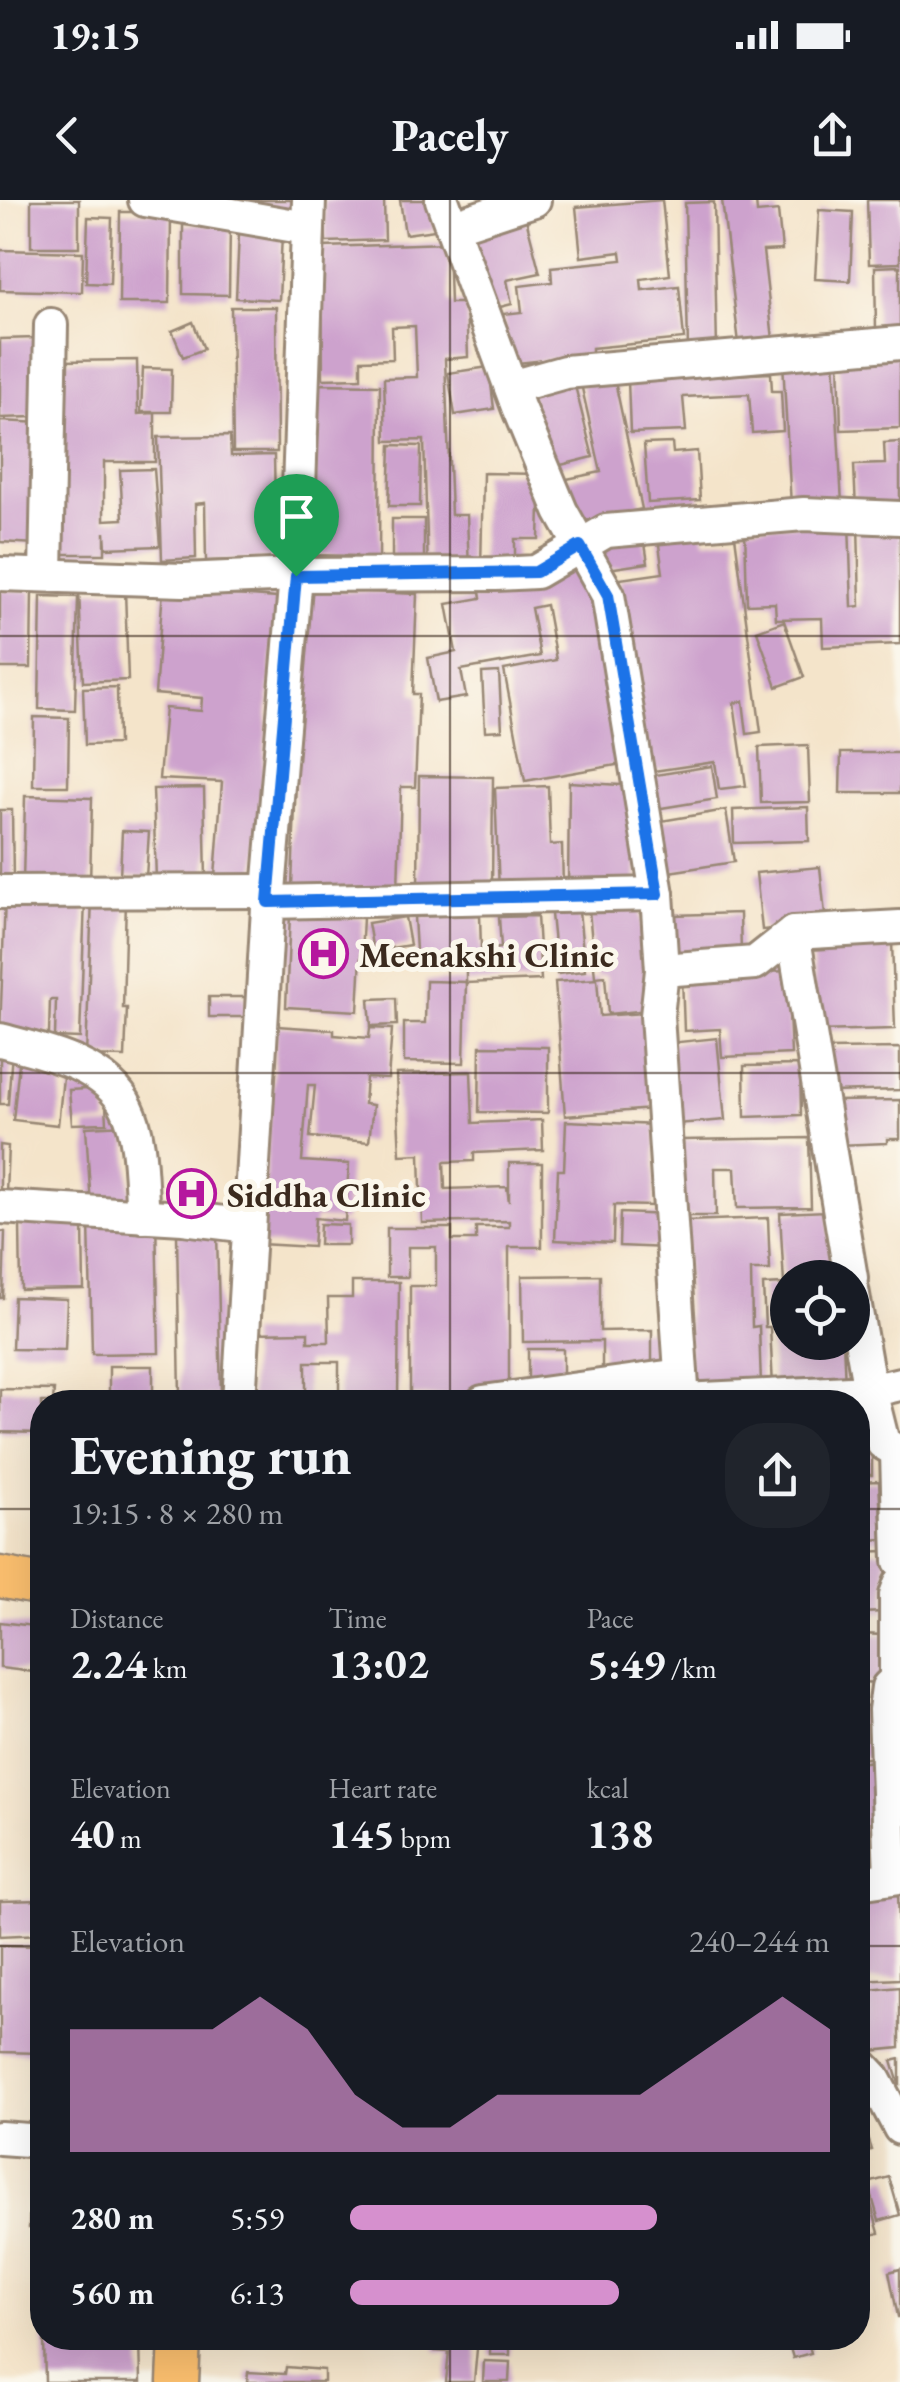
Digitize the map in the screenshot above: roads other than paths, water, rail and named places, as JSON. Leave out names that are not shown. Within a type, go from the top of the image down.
[{"type":"main road","points":[[0,1577],[30,1583]]},
{"type":"main road","points":[[178,2382],[179,2350]]},
{"type":"street","points":[[144,200],[308,214],[296,576],[268,897],[240,1390]]},
{"type":"street","points":[[534,200],[448,213],[561,511],[608,595],[658,894],[662,970],[657,1016],[682,1390]]},
{"type":"street","points":[[46,574],[51,325]]},
{"type":"street","points":[[511,386],[566,372],[900,343]]},
{"type":"street","points":[[0,574],[183,580],[536,572],[606,530],[804,514],[900,518]]},
{"type":"street","points":[[0,892],[268,897],[658,894]]},
{"type":"street","points":[[662,970],[755,963],[793,933],[900,927]]},
{"type":"street","points":[[793,933],[847,1260]]},
{"type":"street","points":[[0,1040],[77,1065],[120,1096],[134,1128],[143,1216]]},
{"type":"street","points":[[0,1208],[249,1226]]},
{"type":"street","points":[[870,1343],[885,1388],[883,1444],[899,1453],[900,1560]]},
{"type":"street","points":[[804,1390],[885,1388]]},
{"type":"street","points":[[870,1881],[895,1877],[886,1710],[888,1687],[898,1679],[896,1595],[900,1584]]},
{"type":"street","points":[[870,2073],[900,2128]]},
{"type":"street","points":[[0,2138],[30,2140]]},
{"type":"place","name":"Meenakshi Clinic","points":[[324,954]]},
{"type":"place","name":"Siddha Clinic","points":[[192,1194]]}]
